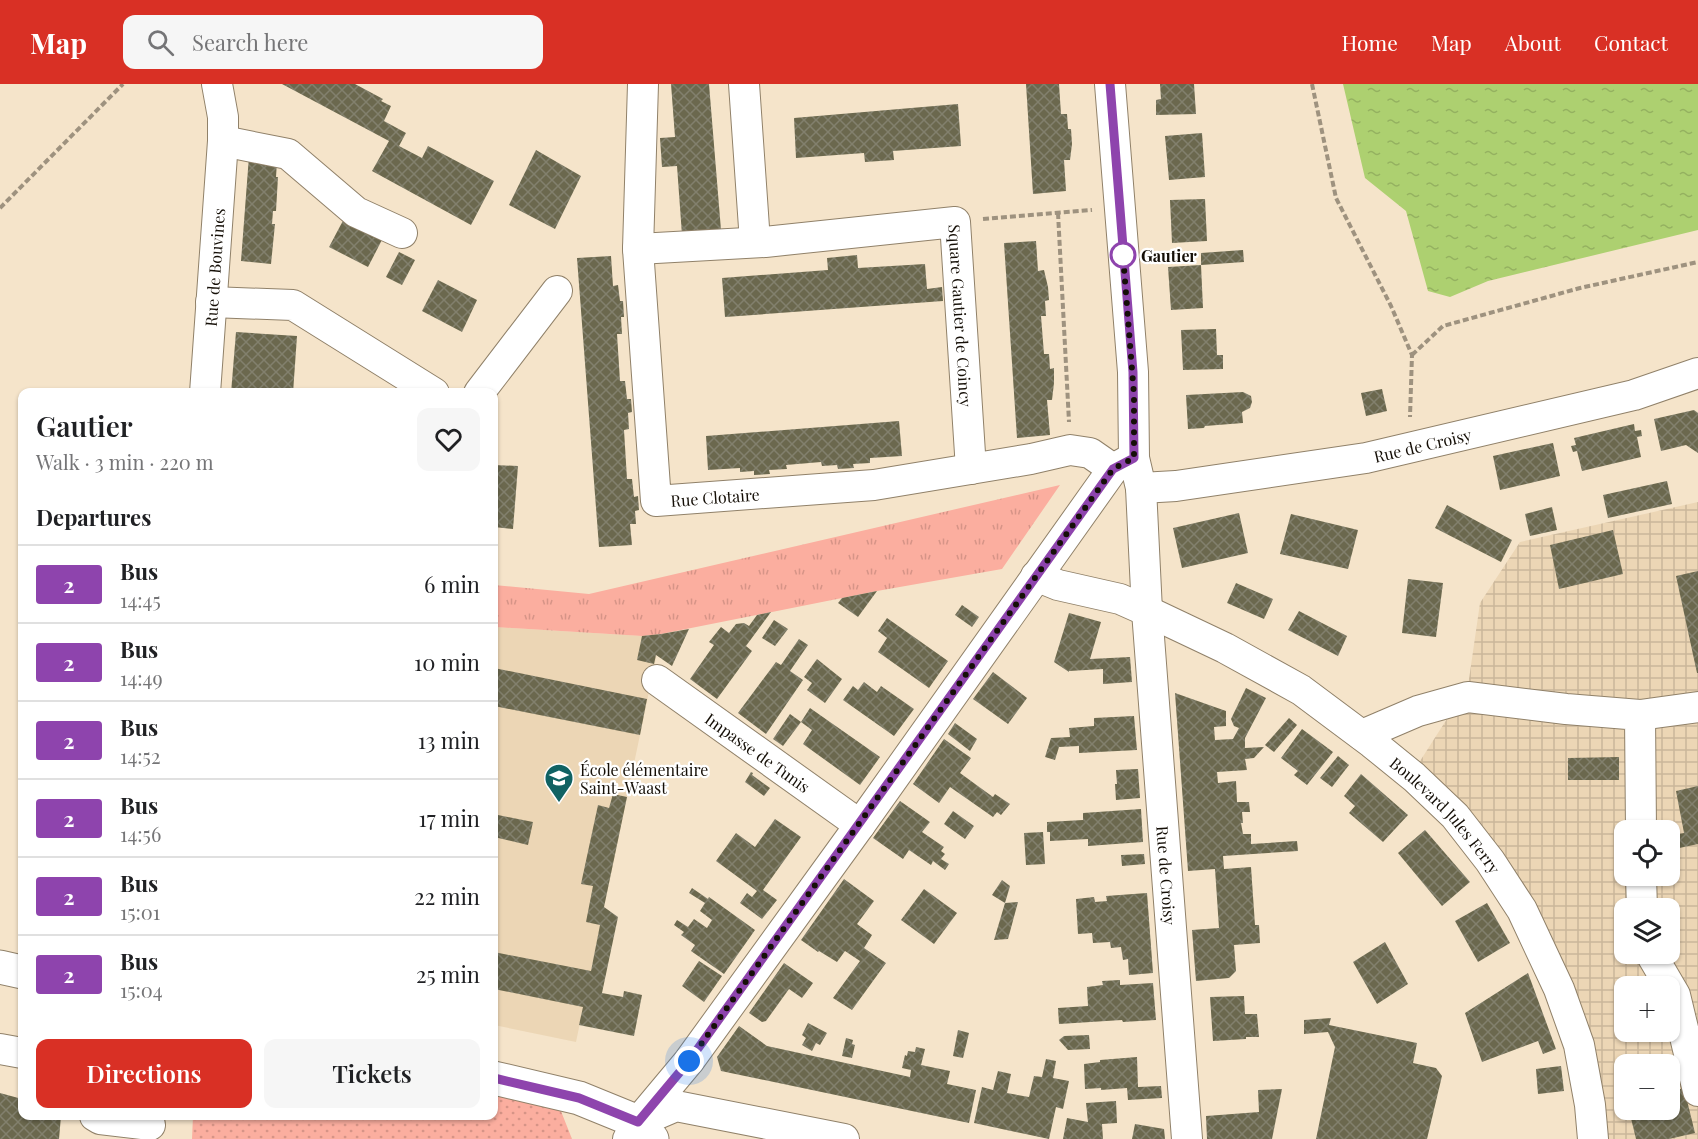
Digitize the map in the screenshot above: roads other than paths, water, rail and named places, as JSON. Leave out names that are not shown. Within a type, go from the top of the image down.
[{"type":"main road","points":[[0,967],[18,971]]},
{"type":"main road","points":[[498,1079],[579,1098],[639,1133]]},
{"type":"street","name":"Rue de Bouvines","points":[[205,388],[223,129],[217,84]]},
{"type":"street","name":"Rue Clotaire","points":[[643,84],[638,249],[656,501],[874,485],[1070,450],[1090,453],[1123,463]]},
{"type":"street","points":[[744,84],[760,242]]},
{"type":"street","name":"Rue de Croisy","points":[[1110,84],[1133,372],[1123,463],[1141,489],[1147,611],[1187,1139]]},
{"type":"street","points":[[223,129],[288,154],[356,212],[402,233]]},
{"type":"street","name":"Square Gautier de Coincy","points":[[638,249],[760,242],[955,222],[971,469]]},
{"type":"street","points":[[483,388],[557,291]]},
{"type":"street","points":[[211,302],[293,305],[426,388]]},
{"type":"street","name":"Rue de Croisy","points":[[1141,489],[1176,486],[1366,458],[1634,395],[1698,374]]},
{"type":"street","points":[[639,1133],[1036,576],[1123,463]]},
{"type":"street","points":[[1036,576],[1058,585],[1120,599],[1147,611]]},
{"type":"street","name":"Boulevard Jules Ferry","points":[[1147,611],[1225,648],[1301,690],[1414,777],[1455,816],[1490,861],[1522,910],[1559,989],[1579,1045],[1590,1105],[1593,1139]]},
{"type":"street","name":"Impasse de Tunis","points":[[657,680],[860,825]]},
{"type":"street","points":[[1362,735],[1418,711],[1468,697],[1640,715],[1698,707]]},
{"type":"street","points":[[1640,715],[1641,820]]},
{"type":"street","points":[[1660,964],[1687,992],[1698,1091]]},
{"type":"street","points":[[0,1049],[18,1052]]},
{"type":"street","points":[[639,1133],[676,1106],[844,1139]]},
{"type":"street","points":[[106,1120],[150,1127]]},
{"type":"water","points":[[1343,84],[1698,84],[1698,230],[1488,281],[1450,297],[1428,291],[1406,211],[1365,178]]},
{"type":"place","name":"Gautier","points":[[1123,255]]},
{"type":"place","name":"École élémentaire Saint-Waast","points":[[559,804]]}]
